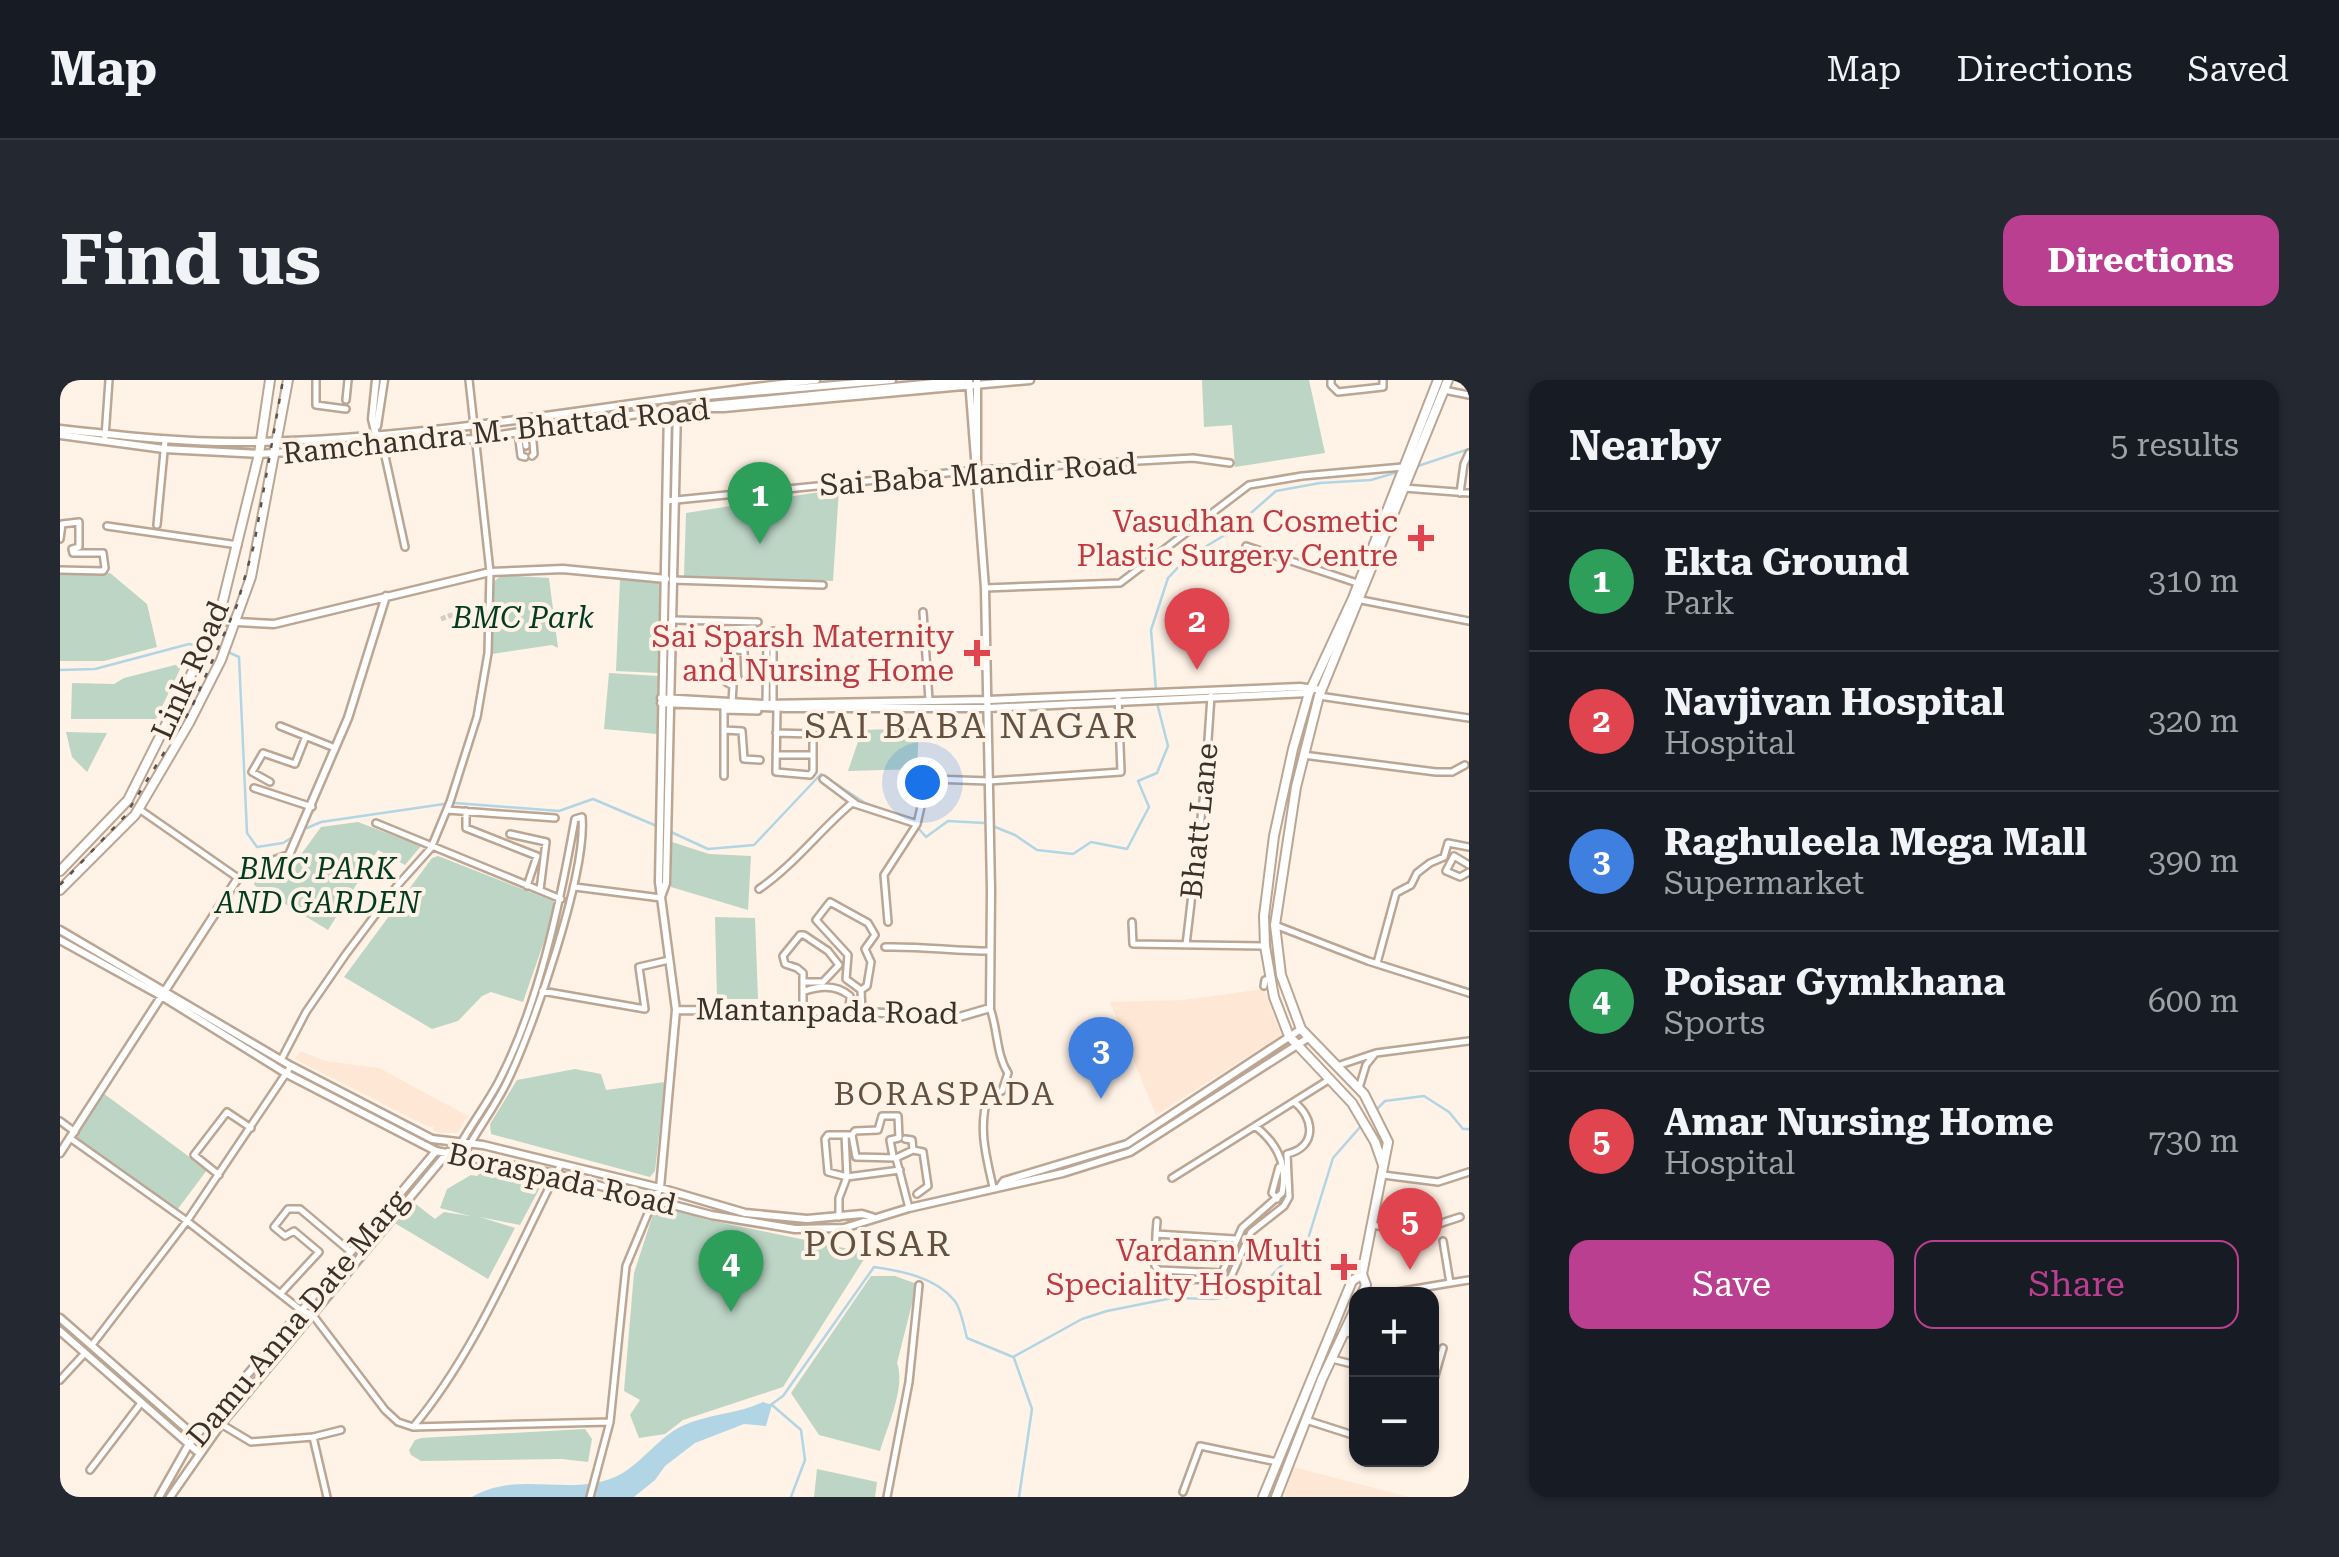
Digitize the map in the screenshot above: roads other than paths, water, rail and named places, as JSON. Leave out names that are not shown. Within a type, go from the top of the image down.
[{"type":"main road","name":"Link Road","points":[[60,871],[128,800],[218,622],[260,454],[270,380]]},
{"type":"main road","name":"Link Road","points":[[60,890],[139,809],[189,723],[224,651],[251,577],[288,380]]},
{"type":"main road","points":[[1357,599],[1359,584],[1441,382]]},
{"type":"main road","points":[[1383,1170],[1375,1142],[1352,1103],[1292,1040],[1267,982],[1264,916],[1274,836],[1316,692],[1404,488],[1406,469]]},
{"type":"main road","points":[[1316,692],[1282,863],[1274,925],[1281,975],[1301,1029],[1361,1091],[1386,1137],[1388,1155],[1362,1274],[1365,1287]]},
{"type":"main road","points":[[1263,1497],[1352,1282],[1362,1274]]},
{"type":"main road","points":[[1276,1497],[1349,1322]]},
{"type":"street","points":[[105,438],[109,380]]},
{"type":"street","points":[[316,380],[316,405],[346,409]]},
{"type":"street","points":[[346,400],[348,380]]},
{"type":"street","points":[[376,380],[372,419],[376,431]]},
{"type":"street","points":[[376,431],[384,380]]},
{"type":"street","points":[[279,1063],[306,1012],[346,954],[396,886],[432,848],[477,716],[488,653],[490,572],[469,380]]},
{"type":"street","name":"Ramchandra M. Bhattad Road","points":[[165,445],[291,440],[472,424],[816,380]]},
{"type":"street","points":[[676,1010],[661,898],[668,580],[677,408],[713,400],[892,380]]},
{"type":"street","name":"Ramchandra M. Bhattad Road","points":[[165,445],[260,454],[383,447],[474,439],[677,408],[724,408],[971,382],[1030,380]]},
{"type":"street","points":[[1331,380],[1338,392],[1382,387],[1384,380]]},
{"type":"street","points":[[684,396],[713,400],[971,382]]},
{"type":"street","name":"Mantanpada Road","points":[[655,1198],[660,1188],[676,1010],[861,1012],[956,1018],[990,1008],[986,549],[971,382]]},
{"type":"street","points":[[1441,382],[1469,395]]},
{"type":"street","points":[[525,431],[527,445],[521,456],[528,456],[527,445],[525,431]]},
{"type":"street","points":[[60,432],[165,445],[157,525]]},
{"type":"street","points":[[291,440],[291,452]]},
{"type":"street","points":[[383,447],[405,547]]},
{"type":"street","points":[[1460,493],[1469,452]]},
{"type":"street","name":"Sai Baba Mandir Road","points":[[671,500],[977,467],[1193,458],[1230,463]]},
{"type":"street","points":[[985,588],[1120,583],[1249,485],[1302,476],[1406,469]]},
{"type":"street","points":[[1404,488],[1469,493]]},
{"type":"street","points":[[60,539],[62,524],[78,522],[79,547],[72,548],[73,554],[103,553],[105,568],[60,570]]},
{"type":"street","points":[[107,526],[238,545]]},
{"type":"street","points":[[1246,546],[1359,584]]},
{"type":"street","points":[[218,622],[274,624],[490,572],[563,568],[668,580],[823,584]]},
{"type":"street","points":[[666,701],[672,620],[668,580]]},
{"type":"street","points":[[60,1153],[238,878],[288,855],[312,808],[348,718],[386,596]]},
{"type":"street","points":[[1357,599],[1469,621]]},
{"type":"street","points":[[923,612],[930,700]]},
{"type":"street","points":[[672,620],[758,622]]},
{"type":"street","points":[[724,776],[724,730],[733,686],[726,682],[727,627],[754,628],[758,640],[767,642],[765,708],[776,733],[776,769],[780,774],[810,775],[813,708]]},
{"type":"street","points":[[765,708],[773,630]]},
{"type":"street","points":[[726,648],[744,651],[745,674],[766,676]]},
{"type":"street","points":[[666,701],[813,708],[1316,692],[1469,718]]},
{"type":"street","points":[[1156,695],[1316,692]]},
{"type":"street","name":"Bhatt Lane","points":[[1186,946],[1206,784],[1211,696]]},
{"type":"street","points":[[888,922],[884,875],[916,824],[927,780],[989,781],[1122,772],[1119,697]]},
{"type":"street","points":[[765,708],[930,700],[988,704]]},
{"type":"street","points":[[280,726],[335,748]]},
{"type":"street","points":[[724,730],[742,731],[744,759],[760,760]]},
{"type":"street","points":[[776,733],[813,734]]},
{"type":"street","points":[[270,782],[252,772],[260,755],[295,764],[306,736]]},
{"type":"street","points":[[776,754],[813,755]]},
{"type":"street","points":[[1302,755],[1452,772],[1467,765],[1469,754]]},
{"type":"street","points":[[823,779],[854,802],[916,824]]},
{"type":"street","points":[[254,788],[312,808]]},
{"type":"street","points":[[759,889],[775,879],[786,864],[854,802]]},
{"type":"street","points":[[139,809],[238,878]]},
{"type":"street","points":[[447,810],[555,818]]},
{"type":"street","points":[[466,811],[466,828],[538,856],[528,886]]},
{"type":"street","points":[[464,1155],[512,1060],[538,990],[565,900],[573,886],[582,817],[575,819],[565,900]]},
{"type":"street","points":[[376,823],[565,900]]},
{"type":"street","points":[[510,834],[546,842],[540,890]]},
{"type":"street","points":[[1376,963],[1396,893],[1411,886],[1417,873],[1430,863],[1444,857],[1448,843],[1469,848]]},
{"type":"street","points":[[564,884],[661,898]]},
{"type":"street","points":[[861,993],[846,979],[848,955],[816,920],[830,902],[872,928],[875,934],[864,953],[871,962],[867,986],[861,993],[861,1012]]},
{"type":"street","name":"Bhatt Lane","points":[[1132,922],[1133,944],[1265,946]]},
{"type":"street","points":[[1274,925],[1469,993]]},
{"type":"street","name":"Boraspada Road","points":[[60,930],[289,1070],[436,1151],[556,1174],[712,1215],[804,1230],[844,1228],[909,1208],[1063,1173],[1130,1152],[1292,1040],[1301,1029]]},
{"type":"street","points":[[803,982],[823,982],[839,966],[828,951],[804,935],[783,956],[788,966],[800,970],[804,1011]]},
{"type":"street","name":"Boraspada Road","points":[[60,940],[165,995]]},
{"type":"street","points":[[886,946],[990,951]]},
{"type":"street","points":[[538,990],[644,1009],[640,967],[669,960]]},
{"type":"street","points":[[805,991],[824,986],[842,988],[850,996],[849,1012]]},
{"type":"street","points":[[990,1008],[1000,1061],[1008,1073],[1002,1091],[988,1096],[981,1118],[997,1186]]},
{"type":"street","name":"Boraspada Road","points":[[1292,1040],[1308,1038]]},
{"type":"street","points":[[1337,1066],[1376,1052],[1469,1041]]},
{"type":"street","points":[[1361,1091],[1366,1064],[1376,1052]]},
{"type":"street","points":[[60,1380],[92,1345],[187,1221],[289,1070]]},
{"type":"street","name":"Boraspada Road","points":[[289,1070],[442,1142],[470,1144],[560,1164],[744,1212],[804,1219],[862,1214],[874,1217]]},
{"type":"street","points":[[1172,1178],[1331,1078]]},
{"type":"street","points":[[1283,1155],[1302,1146],[1310,1129],[1306,1111],[1294,1102]]},
{"type":"street","points":[[456,1143],[489,1105]]},
{"type":"street","points":[[219,1175],[194,1155],[227,1112],[251,1128]]},
{"type":"street","points":[[900,1170],[846,1177],[828,1172],[826,1138],[878,1130],[882,1116],[898,1116],[899,1138],[890,1140],[900,1170],[909,1208]]},
{"type":"street","points":[[60,1122],[302,1312],[312,1314],[398,1422],[413,1427],[610,1422]]},
{"type":"street","points":[[1150,1280],[1230,1280],[1251,1232],[1284,1206],[1289,1196],[1283,1155],[1255,1126]]},
{"type":"street","points":[[848,1135],[856,1158],[923,1152],[928,1189],[917,1194]]},
{"type":"street","points":[[839,1217],[848,1135]]},
{"type":"street","points":[[905,1139],[912,1140],[913,1150]]},
{"type":"street","name":"Damu Anna Date Marg","points":[[159,1497],[190,1444],[442,1142]]},
{"type":"street","name":"Damu Anna Date Marg","points":[[170,1497],[221,1424],[456,1143]]},
{"type":"street","points":[[1235,1239],[1242,1228],[1277,1199],[1284,1182],[1283,1155]]},
{"type":"street","points":[[413,1427],[443,1386],[508,1272],[560,1164]]},
{"type":"street","points":[[1277,1199],[1272,1193],[1279,1167]]},
{"type":"street","points":[[1383,1170],[1438,1182],[1469,1172]]},
{"type":"street","points":[[917,1174],[926,1173]]},
{"type":"street","points":[[590,1497],[610,1422],[626,1266],[655,1198]]},
{"type":"street","points":[[281,1294],[319,1252],[294,1231],[285,1236],[274,1227],[288,1208],[300,1208],[351,1252]]},
{"type":"street","points":[[1372,1225],[1414,1232],[1460,1216]]},
{"type":"street","points":[[380,1218],[388,1224]]},
{"type":"street","points":[[804,1219],[804,1230]]},
{"type":"street","points":[[1157,1221],[1154,1266],[1159,1270],[1222,1273],[1237,1245],[1235,1239]]},
{"type":"street","points":[[1156,1234],[1235,1239]]},
{"type":"street","points":[[1444,1241],[1450,1283]]},
{"type":"street","points":[[1426,1287],[1469,1280]]},
{"type":"street","points":[[887,1497],[908,1382],[919,1285]]},
{"type":"street","points":[[60,1318],[205,1445]]},
{"type":"street","points":[[60,1331],[199,1453]]},
{"type":"street","points":[[1344,1333],[1349,1333]]},
{"type":"street","points":[[1435,1377],[1443,1348]]},
{"type":"street","points":[[1332,1359],[1349,1363]]},
{"type":"street","points":[[90,1470],[143,1401]]},
{"type":"street","points":[[1306,1420],[1349,1434]]},
{"type":"street","points":[[221,1424],[251,1442],[341,1430]]},
{"type":"street","points":[[313,1436],[327,1497]]},
{"type":"street","points":[[1182,1492],[1200,1446],[1277,1462]]},
{"type":"water","points":[[763,1402],[772,1405],[766,1426],[744,1424],[695,1443],[634,1497],[472,1497],[506,1485],[579,1485],[615,1477],[682,1426]]},
{"type":"waterway","points":[[1415,467],[1469,449]]},
{"type":"waterway","points":[[1156,690],[1151,630],[1168,578],[1187,558],[1228,533],[1276,491],[1371,480],[1398,472]]},
{"type":"waterway","points":[[60,670],[95,669],[189,644],[200,646]]},
{"type":"waterway","points":[[228,652],[239,657],[247,833],[257,847],[283,843],[296,835]]},
{"type":"waterway","points":[[995,827],[1037,850],[1073,854],[1091,842],[1127,849],[1149,807],[1138,781],[1157,773],[1168,746],[1157,703]]},
{"type":"waterway","points":[[671,832],[708,849],[754,845],[821,774],[865,803],[912,820]]},
{"type":"waterway","points":[[455,803],[559,811],[593,799],[659,827]]},
{"type":"waterway","points":[[307,828],[321,822],[444,804]]},
{"type":"waterway","points":[[919,829],[926,837],[948,821],[984,823]]},
{"type":"waterway","points":[[1377,1109],[1385,1101],[1424,1096],[1449,1112],[1463,1129],[1469,1129]]},
{"type":"waterway","points":[[769,1406],[783,1396],[874,1267],[906,1273],[937,1286],[956,1303],[967,1338],[1013,1357],[1082,1319],[1107,1311],[1172,1298],[1215,1299],[1255,1292],[1308,1239],[1333,1158],[1361,1126]]},
{"type":"waterway","points":[[1014,1358],[1032,1409],[1019,1497]]},
{"type":"waterway","points":[[772,1405],[801,1430],[805,1460],[791,1497]]},
{"type":"tunnel","points":[[441,619],[454,614]]},
{"type":"railway","points":[[60,885],[125,816],[191,709],[237,605],[254,545],[283,380]]},
{"type":"place","name":"Vasudhan Cosmetic Plastic Surgery Centre","points":[[1421,538]]},
{"type":"place","name":"Ekta Ground","points":[[760,544]]},
{"type":"place","name":"Sai Sparsh Maternity and Nursing Home","points":[[977,653]]},
{"type":"place","name":"Navjivan Hospital","points":[[1197,670]]},
{"type":"place","name":"Raghuleela Mega Mall","points":[[1101,1099]]},
{"type":"place","name":"Vardann Multi Speciality Hospital","points":[[1344,1267]]},
{"type":"place","name":"Amar Nursing Home","points":[[1410,1270]]},
{"type":"place","name":"Poisar Gymkhana","points":[[731,1312]]},
{"type":"district","name":"SAI BABA NAGAR","points":[[972,726]]},
{"type":"district","name":"BORASPADA","points":[[945,1094]]},
{"type":"district","name":"POISAR","points":[[878,1244]]},
{"type":"park label","name":"BMC Park","points":[[523,617]]},
{"type":"park label","name":"BMC PARK AND GARDEN","points":[[318,885]]}]
